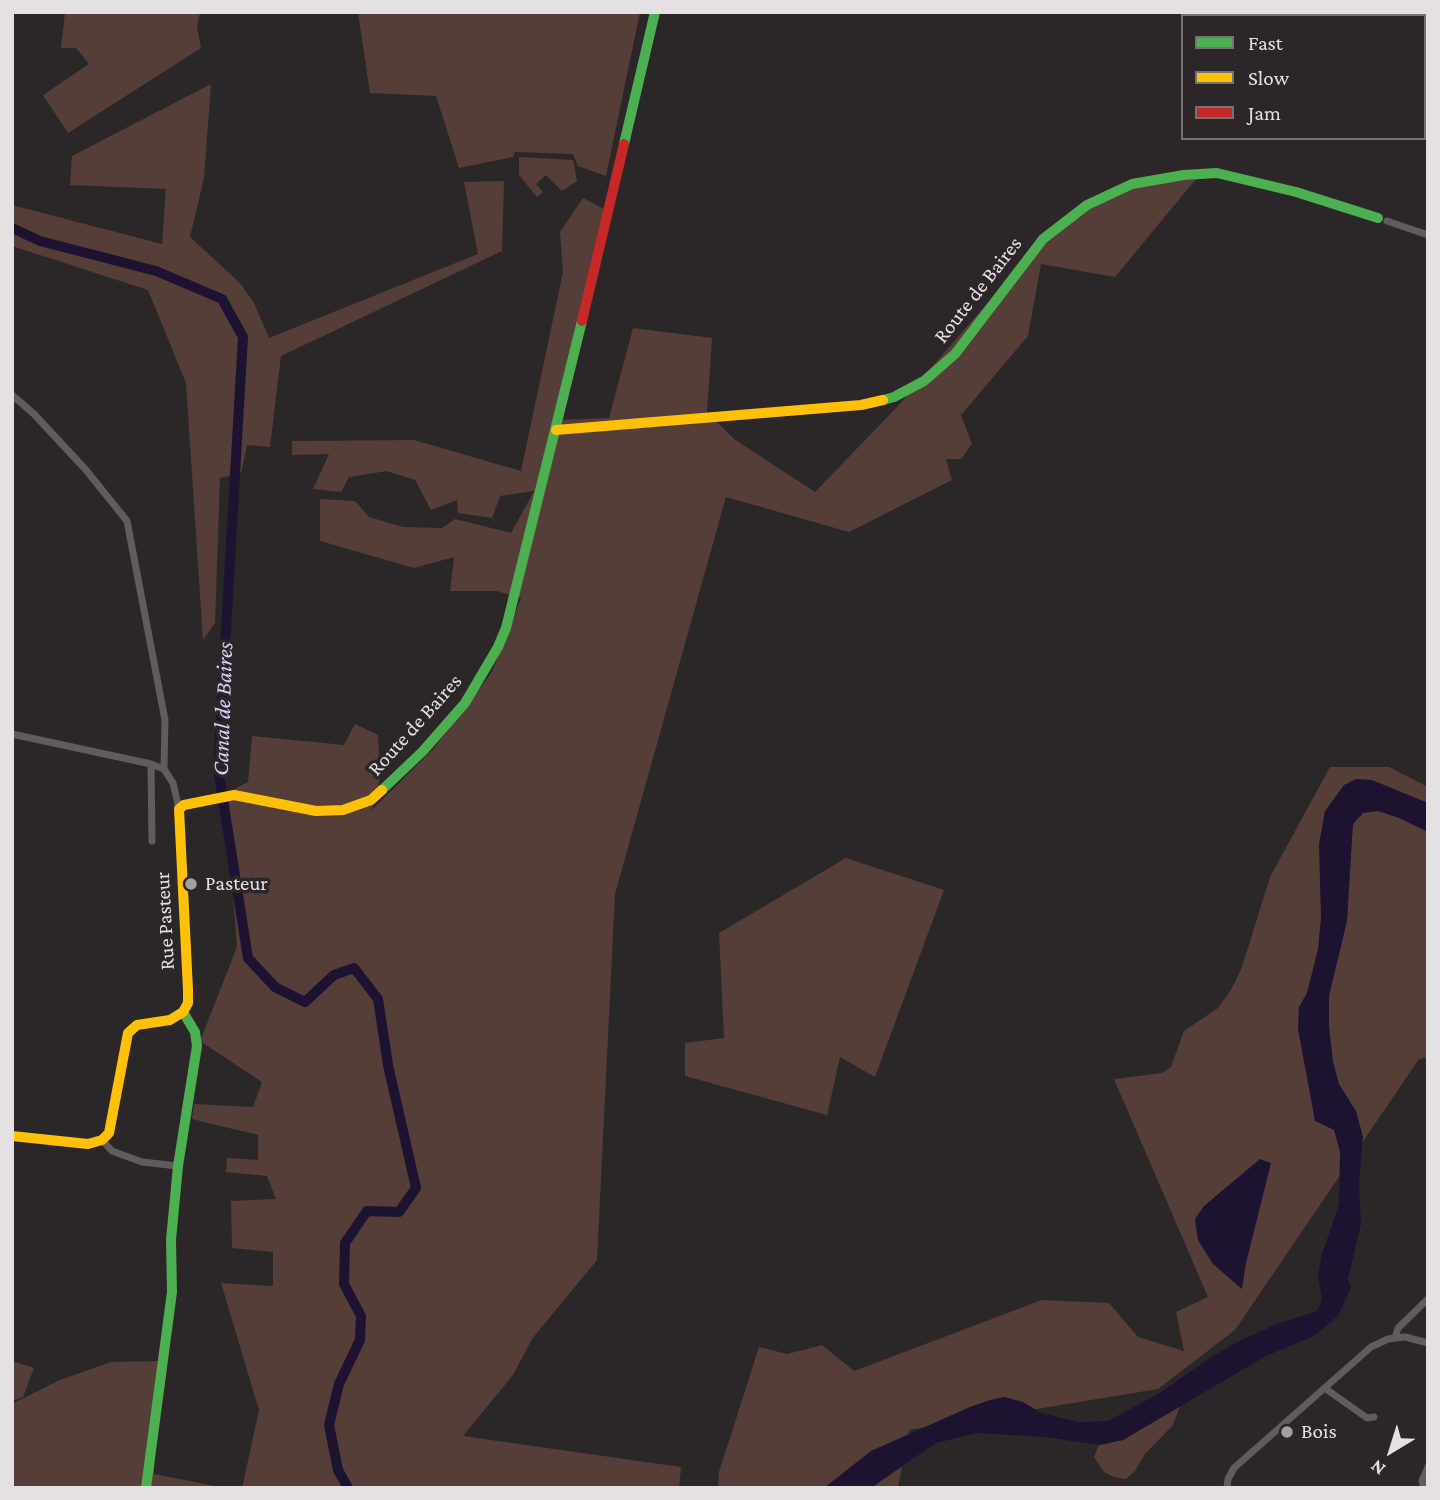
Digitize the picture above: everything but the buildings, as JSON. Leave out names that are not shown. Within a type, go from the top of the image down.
[{"type":"street","name":"Route de Baires","points":[[179,809],[184,805],[234,795],[316,811],[343,810],[371,800],[423,751],[465,703],[506,628],[655,12]]},
{"type":"street","name":"Route de Baires","points":[[556,430],[861,405],[894,397],[924,381],[955,354],[1043,239],[1087,205],[1132,184],[1184,174],[1217,173],[1296,192],[1428,235]]},
{"type":"street","name":"Rue Pasteur","points":[[12,396],[34,414],[86,470],[127,521],[165,720],[164,769],[173,783],[179,809],[188,990],[188,1003],[183,1012]]},
{"type":"street","points":[[12,734],[164,769]]},
{"type":"street","points":[[150,764],[152,842]]},
{"type":"street","points":[[12,1136],[88,1144],[102,1140],[109,1133],[128,1033],[138,1025],[170,1020],[183,1012],[195,1032],[197,1046],[178,1166],[171,1240],[172,1292],[146,1488]]},
{"type":"street","points":[[102,1140],[112,1151],[142,1162],[178,1166]]},
{"type":"street","points":[[1395,1338],[1398,1328],[1428,1299]]},
{"type":"street","points":[[1227,1488],[1234,1468],[1371,1347],[1405,1337],[1428,1343]]},
{"type":"street","points":[[1326,1389],[1367,1418],[1374,1417]]},
{"type":"street","points":[[1424,1488],[1423,1473],[1428,1467]]},
{"type":"shaded area","points":[[65,12],[200,12],[197,27],[201,48],[68,133],[43,95],[89,64],[76,48],[61,48]]},
{"type":"shaded area","points":[[358,12],[640,12],[606,176],[578,166],[573,154],[515,152],[513,157],[459,168],[436,96],[370,93]]},
{"type":"shaded area","points":[[211,84],[204,178],[190,237],[240,283],[254,303],[269,338],[478,254],[464,182],[504,181],[502,251],[281,356],[270,447],[247,445],[241,473],[220,478],[215,623],[203,640],[186,383],[148,290],[12,246],[12,205],[162,244],[166,189],[70,185],[72,156]]},
{"type":"shaded area","points":[[519,157],[573,160],[577,181],[562,191],[546,175],[536,184],[543,192],[537,197],[519,175]]},
{"type":"shaded area","points":[[1196,179],[1115,277],[1041,264],[1028,336],[961,415],[972,444],[961,459],[946,459],[952,480],[849,532],[726,497],[615,894],[597,1260],[532,1339],[513,1375],[463,1436],[681,1467],[679,1488],[242,1488],[259,1410],[221,1283],[273,1286],[273,1252],[232,1248],[231,1201],[276,1199],[267,1176],[226,1172],[227,1158],[258,1160],[258,1135],[192,1119],[194,1104],[253,1107],[262,1082],[200,1041],[237,947],[225,794],[248,782],[252,736],[344,745],[355,724],[378,735],[380,778],[372,810],[434,748],[492,672],[521,598],[496,591],[450,591],[454,557],[414,568],[320,541],[320,499],[355,501],[369,517],[403,527],[442,528],[455,519],[511,533],[534,491],[500,496],[492,518],[458,513],[457,500],[431,510],[415,480],[387,471],[349,477],[341,492],[313,489],[329,454],[292,455],[292,441],[414,440],[521,471],[563,272],[560,232],[583,198],[604,209],[556,420],[609,418],[633,328],[712,338],[707,412],[734,439],[815,492],[897,407],[1046,236],[1121,188]]},
{"type":"shaded area","points":[[1330,767],[1389,767],[1428,787],[1428,1057],[1419,1059],[1235,1330],[1158,1389],[909,1430],[898,1488],[718,1488],[719,1472],[759,1347],[787,1354],[822,1345],[854,1371],[1042,1300],[1109,1303],[1138,1337],[1184,1351],[1176,1312],[1208,1297],[1114,1079],[1162,1073],[1171,1067],[1184,1031],[1218,1008],[1231,990],[1242,967],[1270,877]]},
{"type":"shaded area","points":[[1356,779],[1372,780],[1428,803],[1428,832],[1378,811],[1363,813],[1353,824],[1347,921],[1329,996],[1329,1026],[1333,1062],[1339,1084],[1356,1111],[1363,1137],[1359,1185],[1361,1224],[1348,1279],[1351,1288],[1338,1316],[1312,1337],[1266,1356],[1123,1440],[1099,1445],[1045,1437],[977,1433],[936,1443],[871,1488],[824,1488],[871,1451],[990,1400],[1005,1397],[1023,1402],[1041,1413],[1078,1422],[1108,1421],[1160,1393],[1209,1358],[1243,1339],[1317,1311],[1322,1300],[1318,1277],[1321,1257],[1339,1204],[1340,1152],[1334,1130],[1315,1121],[1298,1029],[1299,1007],[1307,993],[1318,949],[1321,918],[1319,844],[1325,811],[1344,785]]},
{"type":"shaded area","points":[[846,858],[944,890],[875,1077],[840,1057],[827,1115],[685,1076],[685,1043],[724,1038],[719,933]]},
{"type":"shaded area","points":[[1260,1159],[1271,1163],[1242,1289],[1213,1264],[1198,1240],[1195,1219],[1204,1206]]},
{"type":"shaded area","points":[[12,1361],[34,1368],[23,1397],[12,1401]]},
{"type":"shaded area","points":[[158,1361],[154,1474],[225,1488],[12,1488],[12,1404],[60,1380],[111,1362]]},
{"type":"shaded area","points":[[1180,1406],[1173,1425],[1126,1479],[1104,1472],[1094,1457],[1099,1445],[1123,1440]]},
{"type":"waterway","name":"Canal de Baires","points":[[12,228],[40,241],[156,271],[222,299],[243,337],[218,768],[248,958],[275,987],[305,1002],[334,975],[354,968],[378,999],[388,1065],[416,1188],[399,1212],[367,1211],[345,1243],[344,1284],[361,1316],[360,1340],[339,1384],[329,1425],[338,1470],[348,1488]]},
{"type":"traffic: fast","points":[[624,144],[655,12]]},
{"type":"traffic: fast","points":[[883,400],[924,381],[955,354],[1043,239],[1087,205],[1132,184],[1184,175],[1217,173],[1296,192],[1378,218]]},
{"type":"traffic: fast","points":[[382,790],[423,751],[465,703],[498,647],[506,628],[582,321]]},
{"type":"traffic: fast","points":[[146,1488],[172,1292],[171,1240],[178,1166],[197,1046],[195,1032],[183,1012]]},
{"type":"traffic: slow","points":[[556,430],[861,405],[883,400]]},
{"type":"traffic: slow","points":[[183,1012],[188,1003],[188,990],[179,809],[184,805],[234,795],[316,811],[343,810],[371,800],[382,790]]},
{"type":"traffic: slow","points":[[12,1136],[88,1144],[102,1140],[109,1133],[128,1033],[137,1025],[170,1020],[183,1012]]},
{"type":"traffic: jam","points":[[582,321],[624,144]]},
{"type":"place","name":"Pasteur","points":[[191,884]]},
{"type":"place","name":"Bois","points":[[1287,1432]]}]
